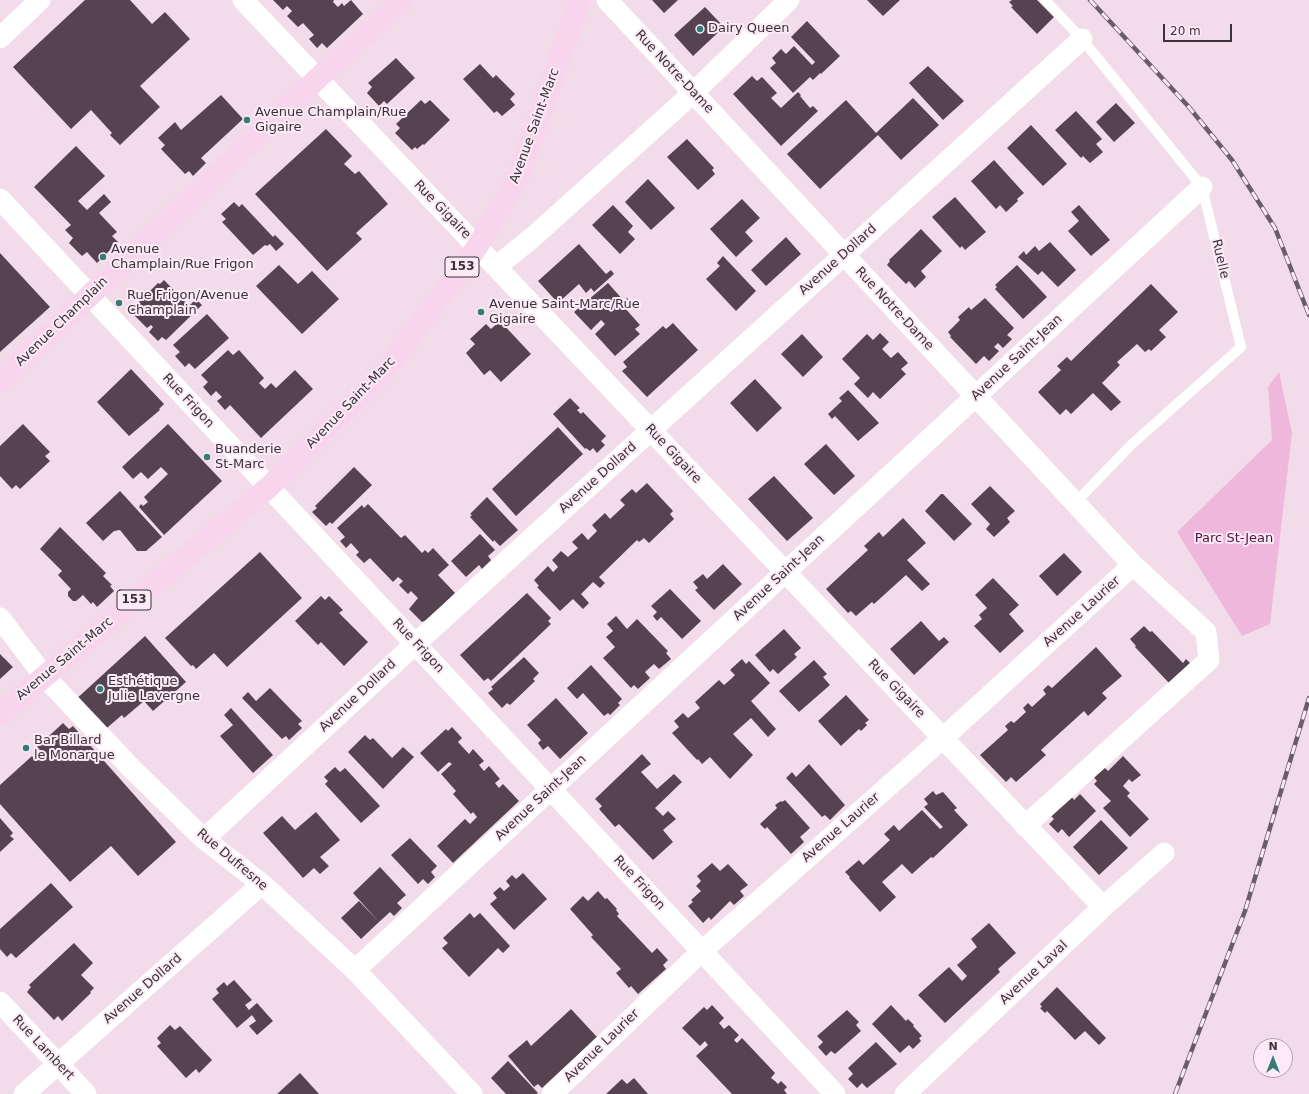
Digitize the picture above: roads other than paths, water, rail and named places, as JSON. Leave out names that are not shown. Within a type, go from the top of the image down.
[{"type":"main road","name":"Avenue Champlain","points":[[0,381],[317,79],[403,0]]},
{"type":"main road","name":"Avenue Saint-Marc","points":[[0,714],[269,487],[384,372],[477,247],[518,177],[580,0]]},
{"type":"street","points":[[0,38],[40,0]]},
{"type":"street","name":"Rue Gigaire","points":[[243,0],[1103,907]]},
{"type":"street","name":"Rue Notre-Dame","points":[[607,0],[1133,565],[1206,632],[1209,660],[1025,826]]},
{"type":"street","points":[[496,267],[533,236],[693,93],[788,0]]},
{"type":"street","name":"Avenue Dollard","points":[[204,839],[415,644],[1082,38]]},
{"type":"street","name":"Avenue Saint-Jean","points":[[355,970],[1202,187]]},
{"type":"street","name":"Rue Frigon","points":[[0,199],[835,1094]]},
{"type":"street","name":"Avenue Laurier","points":[[552,1094],[702,951],[943,738],[1133,565]]},
{"type":"street","name":"Rue Dufresne","points":[[0,618],[44,676],[133,770],[204,839],[262,884],[355,970],[471,1094]]},
{"type":"street","name":"Avenue Laval","points":[[905,1094],[1103,907],[1164,853]]},
{"type":"street","name":"Avenue Dollard","points":[[24,1094],[262,884]]},
{"type":"street","name":"Rue Lambert","points":[[0,1002],[86,1094]]},
{"type":"lane","name":"Ruelle","points":[[1045,0],[1082,38],[1202,187],[1241,347],[1132,444],[1075,503]]},
{"type":"railway","points":[[1090,0],[1188,106],[1232,160],[1275,228],[1309,315]]},
{"type":"railway","points":[[1175,1094],[1245,911],[1309,698]]},
{"type":"place","name":"Dairy Queen","points":[[700,29]]},
{"type":"place","name":"Avenue Champlain/Rue Gigaire","points":[[247,120]]},
{"type":"place","name":"Avenue Champlain/Rue Frigon","points":[[103,257]]},
{"type":"place","name":"Rue Frigon/Avenue Champlain","points":[[119,303]]},
{"type":"place","name":"Avenue Saint-Marc/Rue Gigaire","points":[[481,312]]},
{"type":"place","name":"Buanderie St-Marc","points":[[207,457]]},
{"type":"place","name":"Esthétique Julie Lavergne","points":[[100,689]]},
{"type":"place","name":"Bar Billard le Monarque","points":[[26,748]]},
{"type":"park label","name":"Parc St-Jean","points":[[1234,539]]}]
